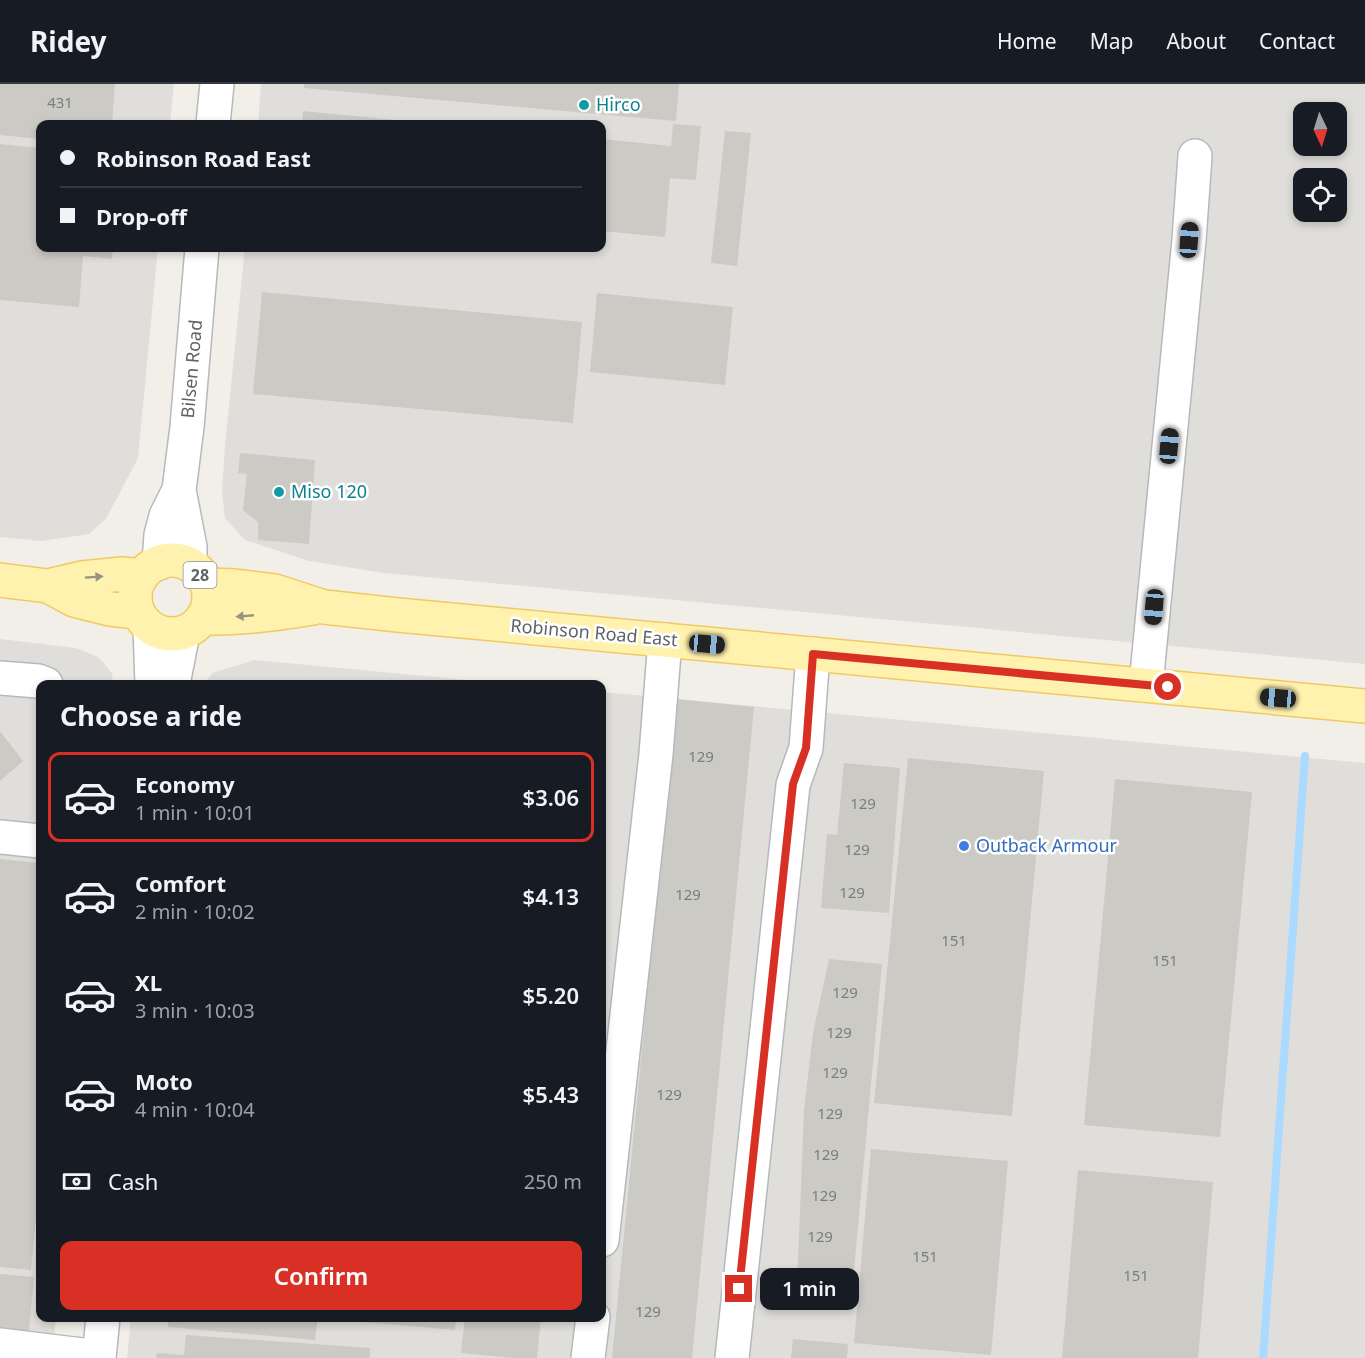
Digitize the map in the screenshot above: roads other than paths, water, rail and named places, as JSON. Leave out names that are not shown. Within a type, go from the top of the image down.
[{"type":"main road","name":"Robinson Road East","points":[[0,580],[48,586],[82,578],[174,572],[235,586],[274,591],[324,607],[1365,706]]},
{"type":"main road","points":[[144,620],[135,600],[136,587],[174,572]]},
{"type":"main road","name":"28","points":[[144,620],[160,633],[171,634],[192,625],[207,608],[208,596],[174,572]]},
{"type":"main road","name":"Robinson Road East","points":[[48,586],[74,600],[144,620]]},
{"type":"main road","name":"Robinson Road East","points":[[192,625],[221,619],[324,607]]},
{"type":"street","points":[[213,120],[216,84]]},
{"type":"street","points":[[1146,685],[1188,252],[1195,156]]},
{"type":"street","name":"Bilsen Road","points":[[174,572],[161,535],[166,516],[179,490],[187,427],[202,252]]},
{"type":"street","points":[[144,620],[152,680]]},
{"type":"street","points":[[174,680],[192,625]]},
{"type":"street","points":[[606,1204],[656,754],[665,640]]},
{"type":"street","points":[[732,1358],[793,784],[806,748],[813,654]]},
{"type":"street","points":[[0,678],[36,681]]},
{"type":"street","points":[[0,837],[36,841]]},
{"type":"street","points":[[0,1346],[99,1357],[102,1322]]},
{"type":"street","points":[[588,1358],[592,1322]]},
{"type":"waterway","points":[[1263,1358],[1305,756]]},
{"type":"place","name":"Hirco","points":[[584,105]]},
{"type":"place","name":"Miso 120","points":[[279,492]]},
{"type":"place","name":"Outback Armour","points":[[964,846]]}]
